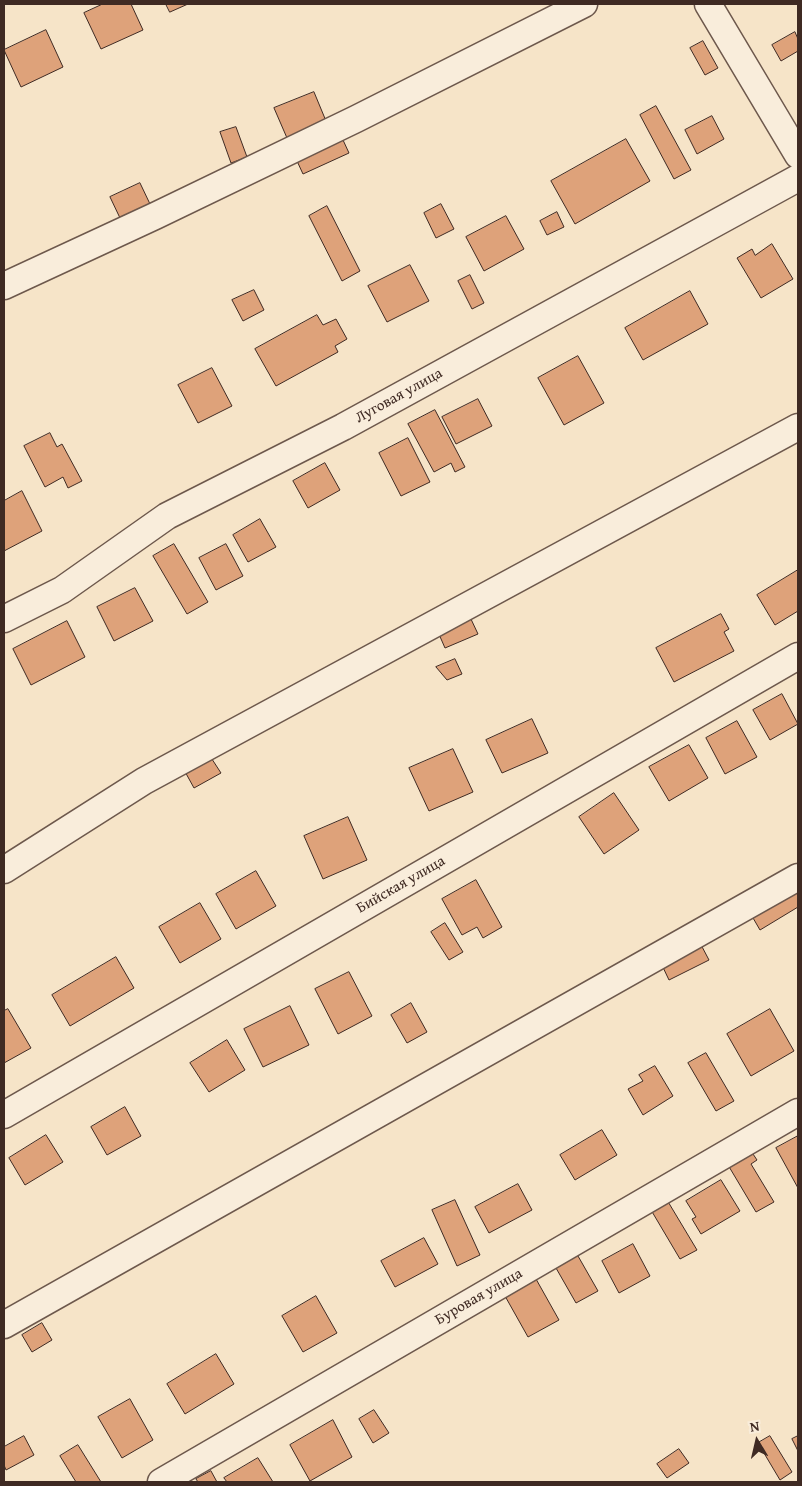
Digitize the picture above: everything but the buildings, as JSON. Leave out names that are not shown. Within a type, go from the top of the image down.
[{"type":"street","points":[[4,286],[347,124],[584,4]]},
{"type":"street","points":[[708,4],[798,155]]},
{"type":"street","name":"Луговая улица","points":[[4,619],[62,590],[166,516],[343,427],[798,178]]},
{"type":"street","points":[[4,870],[144,781],[798,426]]},
{"type":"street","name":"Бийская улица","points":[[4,1115],[798,656]]},
{"type":"street","points":[[4,1325],[798,877]]},
{"type":"street","name":"Буровая улица","points":[[161,1482],[798,1112]]}]
